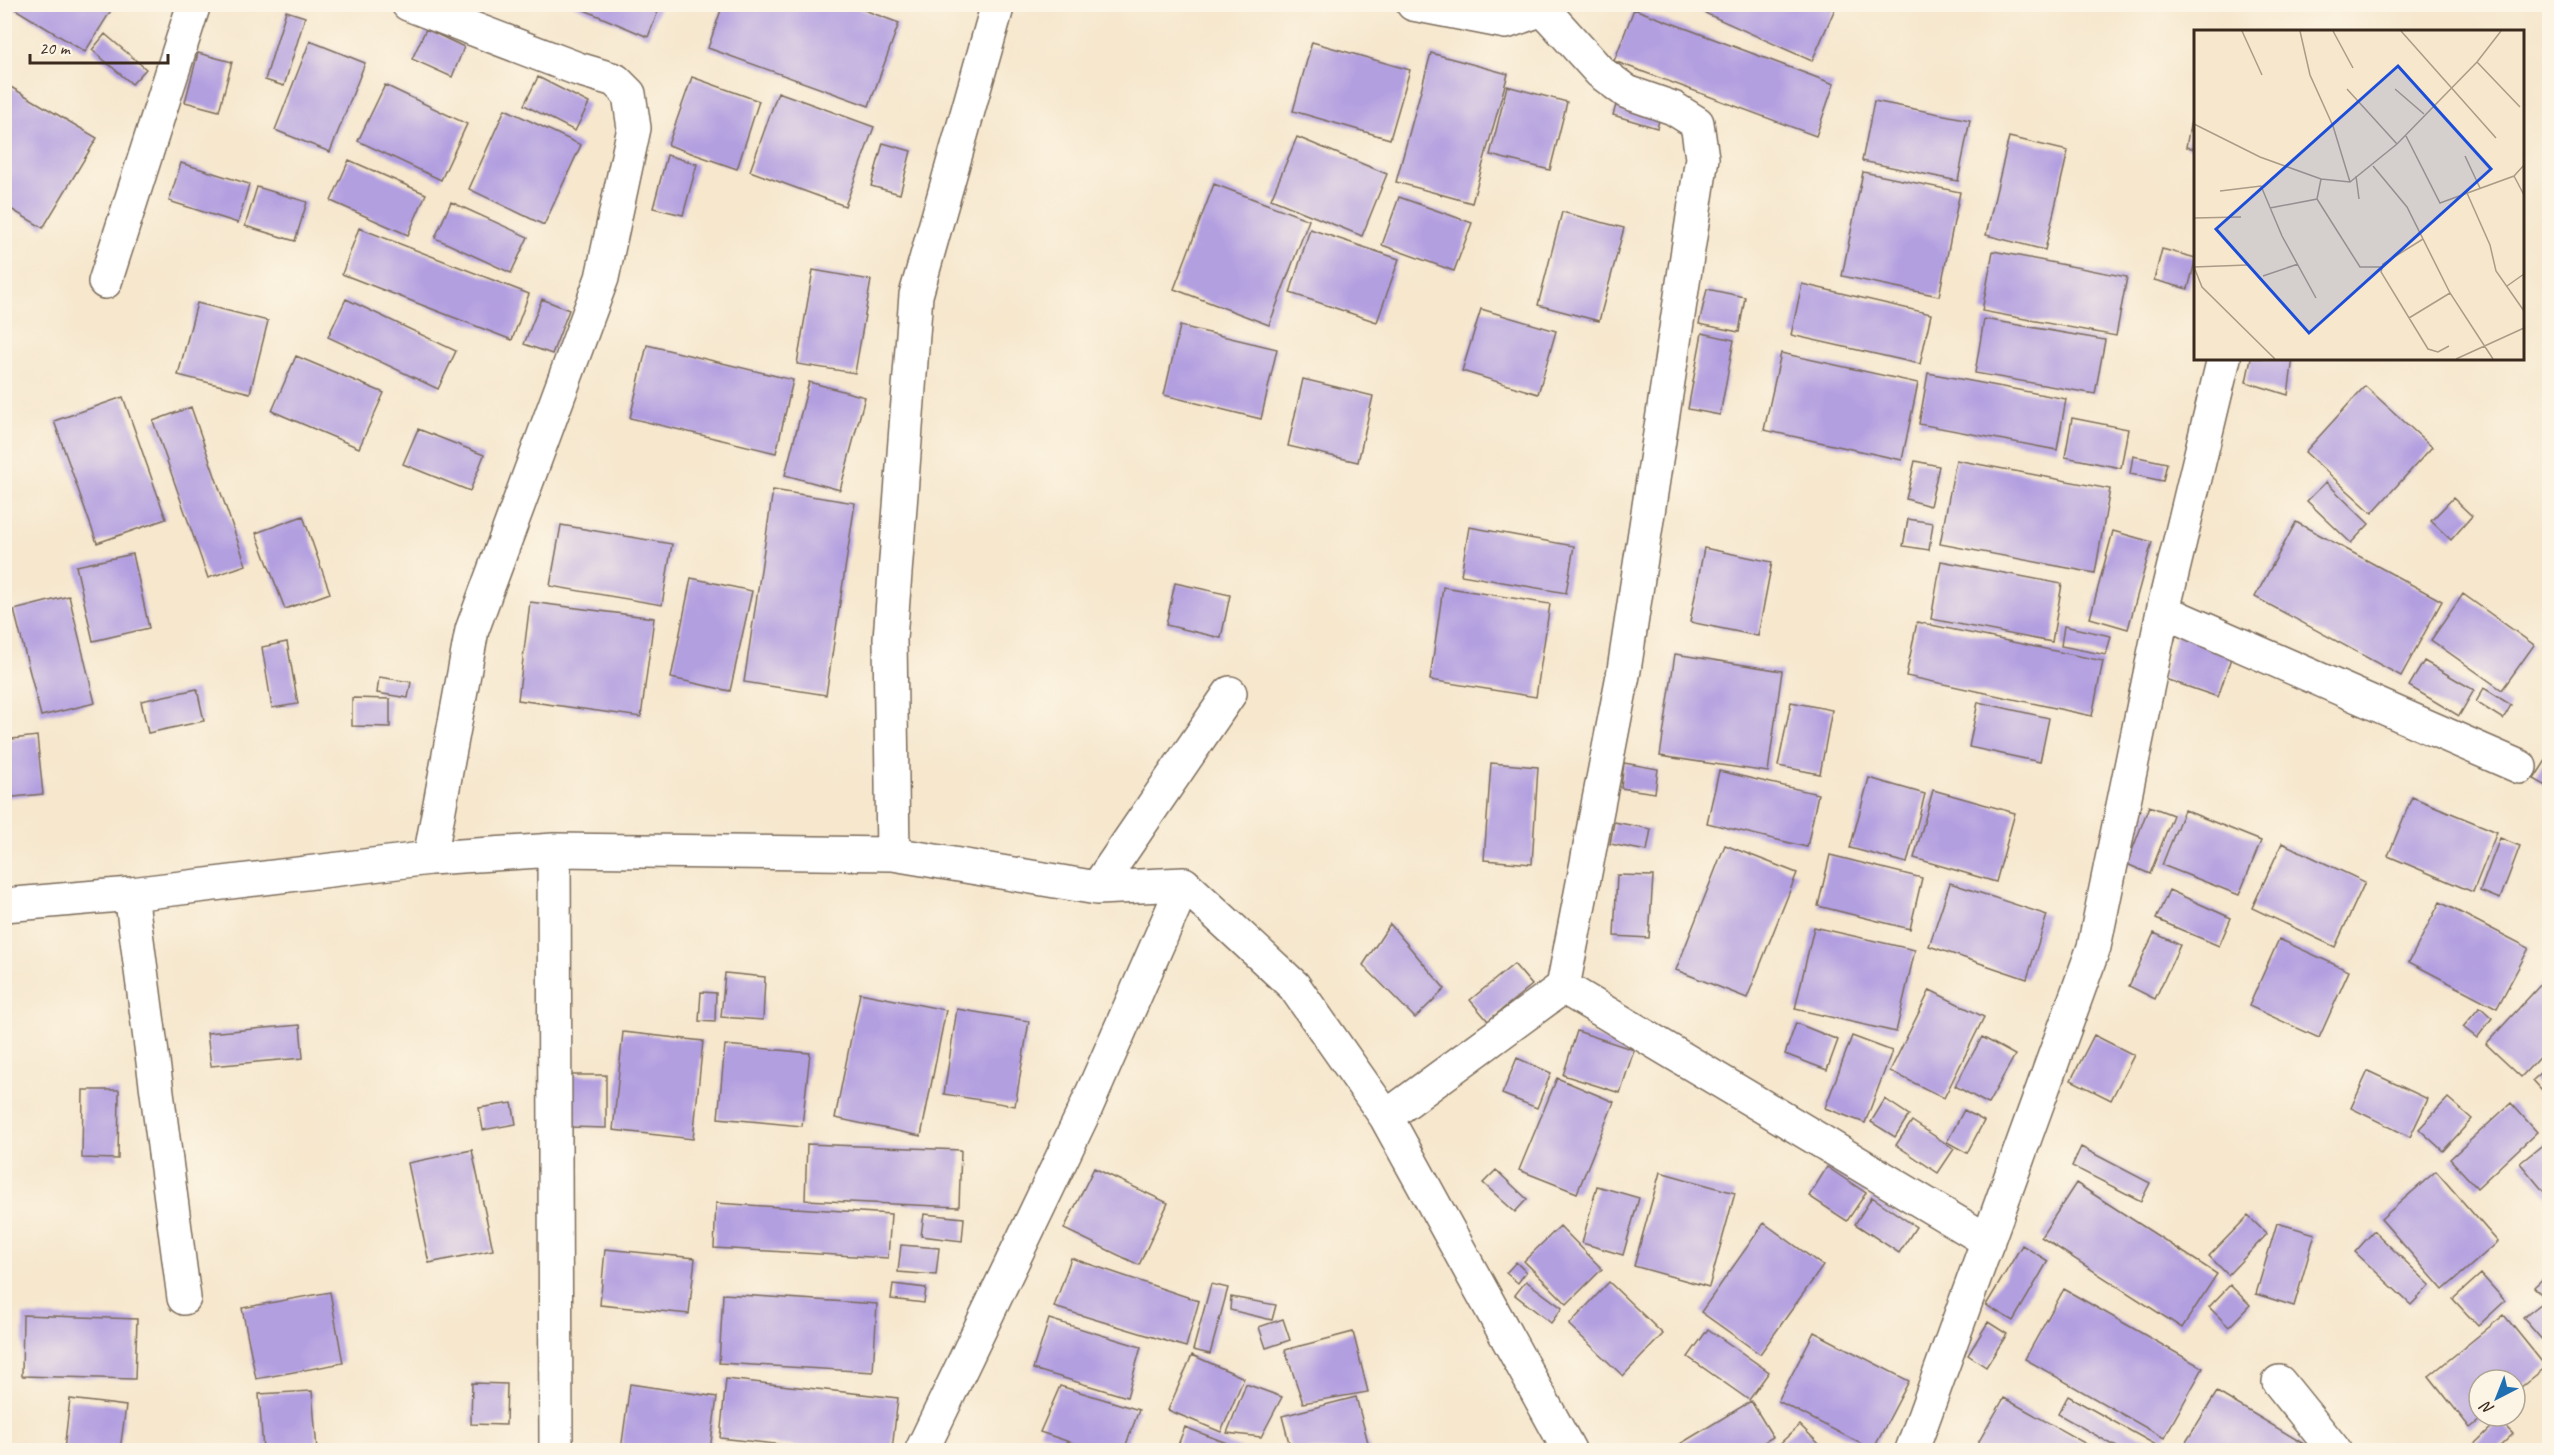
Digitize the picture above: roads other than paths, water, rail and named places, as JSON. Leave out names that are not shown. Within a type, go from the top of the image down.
[{"type":"street","points":[[105,282],[194,4]]},
{"type":"street","points":[[408,4],[578,69],[615,80],[629,94],[634,128],[602,278],[472,630],[430,858]]},
{"type":"street","points":[[893,854],[890,639],[915,295],[998,4]]},
{"type":"street","points":[[1386,1117],[1563,987],[1624,670],[1702,158],[1696,123],[1673,108],[1627,92],[1600,72],[1544,7],[1506,22],[1413,4]]},
{"type":"street","points":[[1912,1450],[2094,947],[2163,611],[2224,360]]},
{"type":"street","points":[[2163,611],[2520,767]]},
{"type":"street","points":[[1097,888],[1230,693]]},
{"type":"street","points":[[554,850],[556,1450]]},
{"type":"street","points":[[4,905],[131,894],[430,858],[554,850],[893,854],[1097,888],[1184,884],[1294,986],[1386,1117],[1569,1450]]},
{"type":"street","points":[[922,1450],[1084,1112],[1184,884]]},
{"type":"street","points":[[131,894],[184,1298]]},
{"type":"street","points":[[1563,987],[1988,1241]]},
{"type":"street","points":[[2279,1382],[2334,1450]]}]
